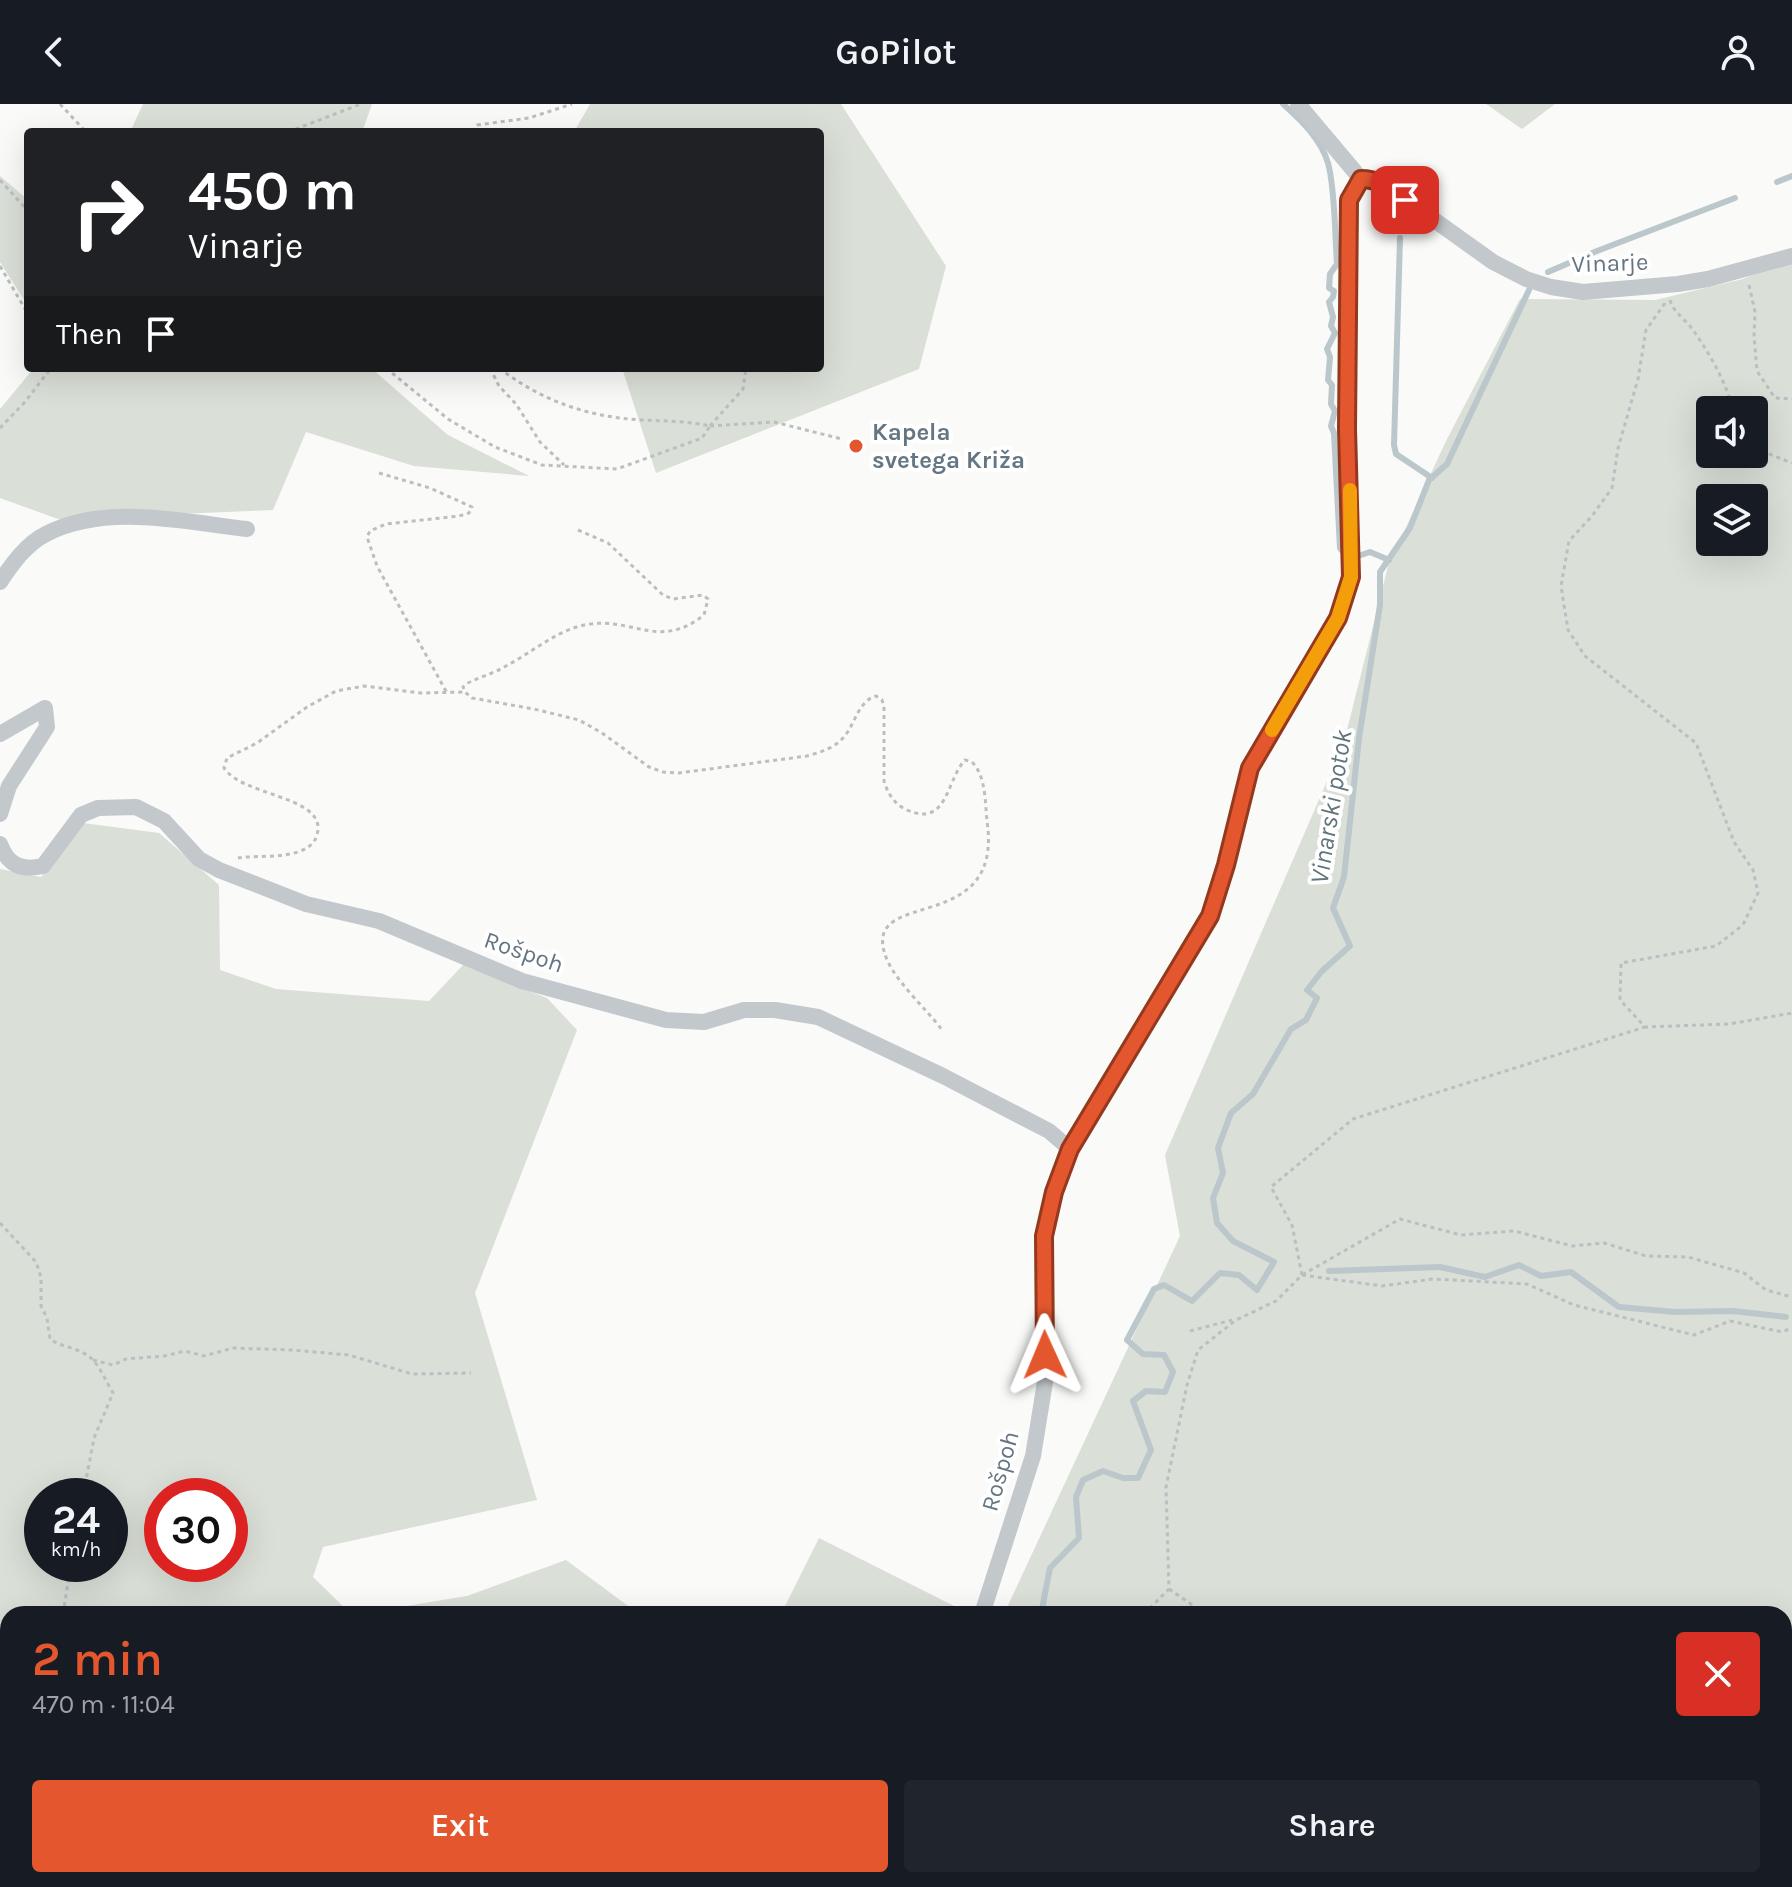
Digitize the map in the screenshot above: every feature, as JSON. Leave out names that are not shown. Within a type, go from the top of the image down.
[{"type":"street","points":[[1298,104],[1361,179]]},
{"type":"street","name":"Vinarje","points":[[1361,179],[1384,184],[1463,242],[1526,279],[1551,287],[1583,292],[1674,290],[1792,256]]},
{"type":"street","name":"Rošpoh","points":[[985,1606],[1033,1456],[1046,1376],[1044,1236],[1054,1192],[1070,1149],[1210,916],[1250,768],[1338,618],[1351,577],[1347,429],[1349,200],[1361,179]]},
{"type":"street","points":[[0,582],[24,551],[45,534],[81,521],[117,518],[247,529]]},
{"type":"street","points":[[0,734],[45,708],[47,727],[9,786],[0,814]]},
{"type":"street","name":"Rošpoh","points":[[0,844],[6,858],[21,868],[43,866],[81,815],[98,808],[136,807],[164,821],[199,859],[219,870],[306,904],[379,921],[522,981],[666,1020],[704,1022],[744,1010],[775,1010],[818,1017],[943,1076],[1049,1131],[1070,1149]]},
{"type":"path","points":[[60,104],[82,128]]},
{"type":"path","points":[[298,128],[361,104]]},
{"type":"path","points":[[475,128],[477,125],[529,118],[572,104]]},
{"type":"path","points":[[0,180],[24,207]]},
{"type":"path","points":[[1766,263],[1748,286],[1755,312],[1757,371],[1775,398],[1792,399]]},
{"type":"path","points":[[0,266],[24,307]]},
{"type":"path","points":[[1674,290],[1672,307],[1692,329],[1711,358],[1729,396]]},
{"type":"path","points":[[1645,1027],[1620,1000],[1621,963],[1716,946],[1743,925],[1758,893],[1753,870],[1734,842],[1696,743],[1585,656],[1568,630],[1561,586],[1569,541],[1612,488],[1618,448],[1638,379],[1646,330],[1674,290]]},
{"type":"path","points":[[0,428],[25,402],[47,372]]},
{"type":"path","points":[[391,372],[448,419],[495,447],[542,465],[617,469],[702,438],[743,389],[745,372]]},
{"type":"path","points":[[492,372],[540,442],[564,465]]},
{"type":"path","points":[[504,372],[523,387],[565,407],[639,420],[686,421],[710,426],[774,422],[842,439]]},
{"type":"path","points":[[1768,454],[1792,463]]},
{"type":"path","points":[[379,473],[430,488],[472,507],[469,513],[459,516],[386,524],[370,531],[367,537],[377,566],[447,693]]},
{"type":"path","points":[[465,692],[463,687],[466,684],[488,676],[554,637],[576,628],[608,624],[666,632],[680,629],[704,615],[708,599],[703,595],[673,599],[663,595],[608,543],[578,530]]},
{"type":"path","points":[[219,870],[231,859],[303,851],[318,834],[315,818],[308,809],[236,780],[224,768],[227,758],[257,743],[336,691],[364,686],[465,692],[483,701],[579,720],[649,767],[679,773],[807,756],[826,750],[843,739],[862,707],[869,698],[876,696],[882,700],[886,720],[884,781],[888,793],[906,809],[919,813],[931,812],[941,805],[965,760],[972,762],[981,775],[990,839],[988,861],[983,872],[969,889],[950,901],[893,920],[885,930],[882,941],[884,953],[897,976],[942,1030]]},
{"type":"path","points":[[1302,1275],[1292,1225],[1271,1187],[1353,1119],[1645,1027],[1729,1024],[1792,1013]]},
{"type":"path","points":[[1190,1331],[1236,1320],[1276,1301],[1302,1275],[1400,1219],[1461,1235],[1514,1231],[1572,1246],[1604,1243],[1646,1256],[1688,1257],[1744,1273],[1766,1290],[1792,1297]]},
{"type":"path","points":[[0,1223],[36,1262],[41,1277],[41,1306],[47,1318],[50,1339],[64,1349],[78,1350],[93,1360],[113,1365],[126,1359],[185,1351],[204,1356],[233,1348],[292,1350],[349,1355],[412,1374],[471,1373]]},
{"type":"path","points":[[1302,1275],[1382,1286],[1433,1279],[1527,1284],[1574,1305],[1694,1335],[1730,1321],[1782,1332],[1792,1328]]},
{"type":"path","points":[[1152,1606],[1169,1589],[1166,1487],[1187,1385],[1198,1350],[1236,1320]]},
{"type":"path","points":[[86,1478],[94,1438],[113,1393],[93,1360]]},
{"type":"path","points":[[64,1606],[68,1582]]},
{"type":"path","points":[[1169,1589],[1194,1606]]},
{"type":"shaded area","points":[[143,104],[372,104],[363,128],[132,128]]},
{"type":"shaded area","points":[[590,104],[841,104],[946,266],[919,369],[656,473],[623,372],[824,372],[824,128],[576,128]]},
{"type":"shaded area","points":[[1486,104],[1555,104],[1522,129]]},
{"type":"shaded area","points":[[0,176],[24,197],[24,300],[0,262]]},
{"type":"shaded area","points":[[1792,258],[1792,1606],[1008,1606],[1180,1236],[1165,1155],[1344,742],[1388,566],[1446,441],[1520,299],[1655,300],[1743,279]]},
{"type":"shaded area","points":[[31,372],[376,372],[448,435],[529,476],[414,466],[306,432],[273,510],[58,519],[0,498],[0,409]]},
{"type":"shaded area","points":[[83,823],[159,833],[219,885],[220,970],[276,989],[429,1001],[463,965],[547,998],[577,1030],[475,1293],[537,1500],[323,1547],[313,1577],[343,1606],[0,1606],[0,869],[41,877]]},
{"type":"shaded area","points":[[819,1538],[954,1606],[785,1606]]},
{"type":"shaded area","points":[[566,1560],[628,1606],[406,1606],[467,1596]]},
{"type":"waterway","points":[[1283,104],[1321,146],[1332,185],[1337,264],[1330,274],[1329,288],[1334,291],[1329,302],[1333,317],[1331,326],[1335,333],[1327,349],[1330,357],[1328,380],[1332,385],[1331,404],[1335,411],[1331,426],[1334,433],[1340,548],[1345,554]]},
{"type":"waterway","points":[[1777,182],[1792,176]]},
{"type":"waterway","points":[[1548,272],[1735,198]]},
{"type":"waterway","points":[[1400,238],[1394,445],[1396,454],[1432,478]]},
{"type":"waterway","name":"Vinarski potok","points":[[1043,1606],[1050,1568],[1079,1538],[1076,1497],[1083,1480],[1103,1471],[1123,1478],[1138,1478],[1151,1450],[1133,1401],[1146,1391],[1165,1392],[1173,1372],[1164,1355],[1143,1354],[1127,1340],[1154,1289],[1164,1285],[1192,1301],[1220,1273],[1239,1275],[1257,1290],[1274,1262],[1233,1241],[1217,1223],[1213,1198],[1223,1173],[1218,1148],[1231,1113],[1253,1094],[1291,1029],[1306,1020],[1317,998],[1307,990],[1322,971],[1350,946],[1333,908],[1344,877],[1359,738],[1380,605],[1380,572],[1410,528],[1429,480],[1447,464],[1529,290]]},
{"type":"waterway","points":[[1361,555],[1370,552],[1389,560]]},
{"type":"waterway","points":[[1329,1271],[1440,1267],[1485,1277],[1519,1265],[1541,1276],[1571,1272],[1619,1307],[1675,1312],[1733,1311],[1786,1317]]},
{"type":"slow traffic","points":[[1272,730],[1338,618],[1351,577],[1350,490]]},
{"type":"place","name":"Kapela svetega Križa","points":[[856,446]]},
{"type":"route","points":[[1045,1355],[1044,1236],[1054,1192],[1070,1149],[1210,916],[1250,768],[1338,618],[1345,598],[1351,577],[1347,429],[1349,200],[1361,179],[1384,184],[1405,200]]}]
